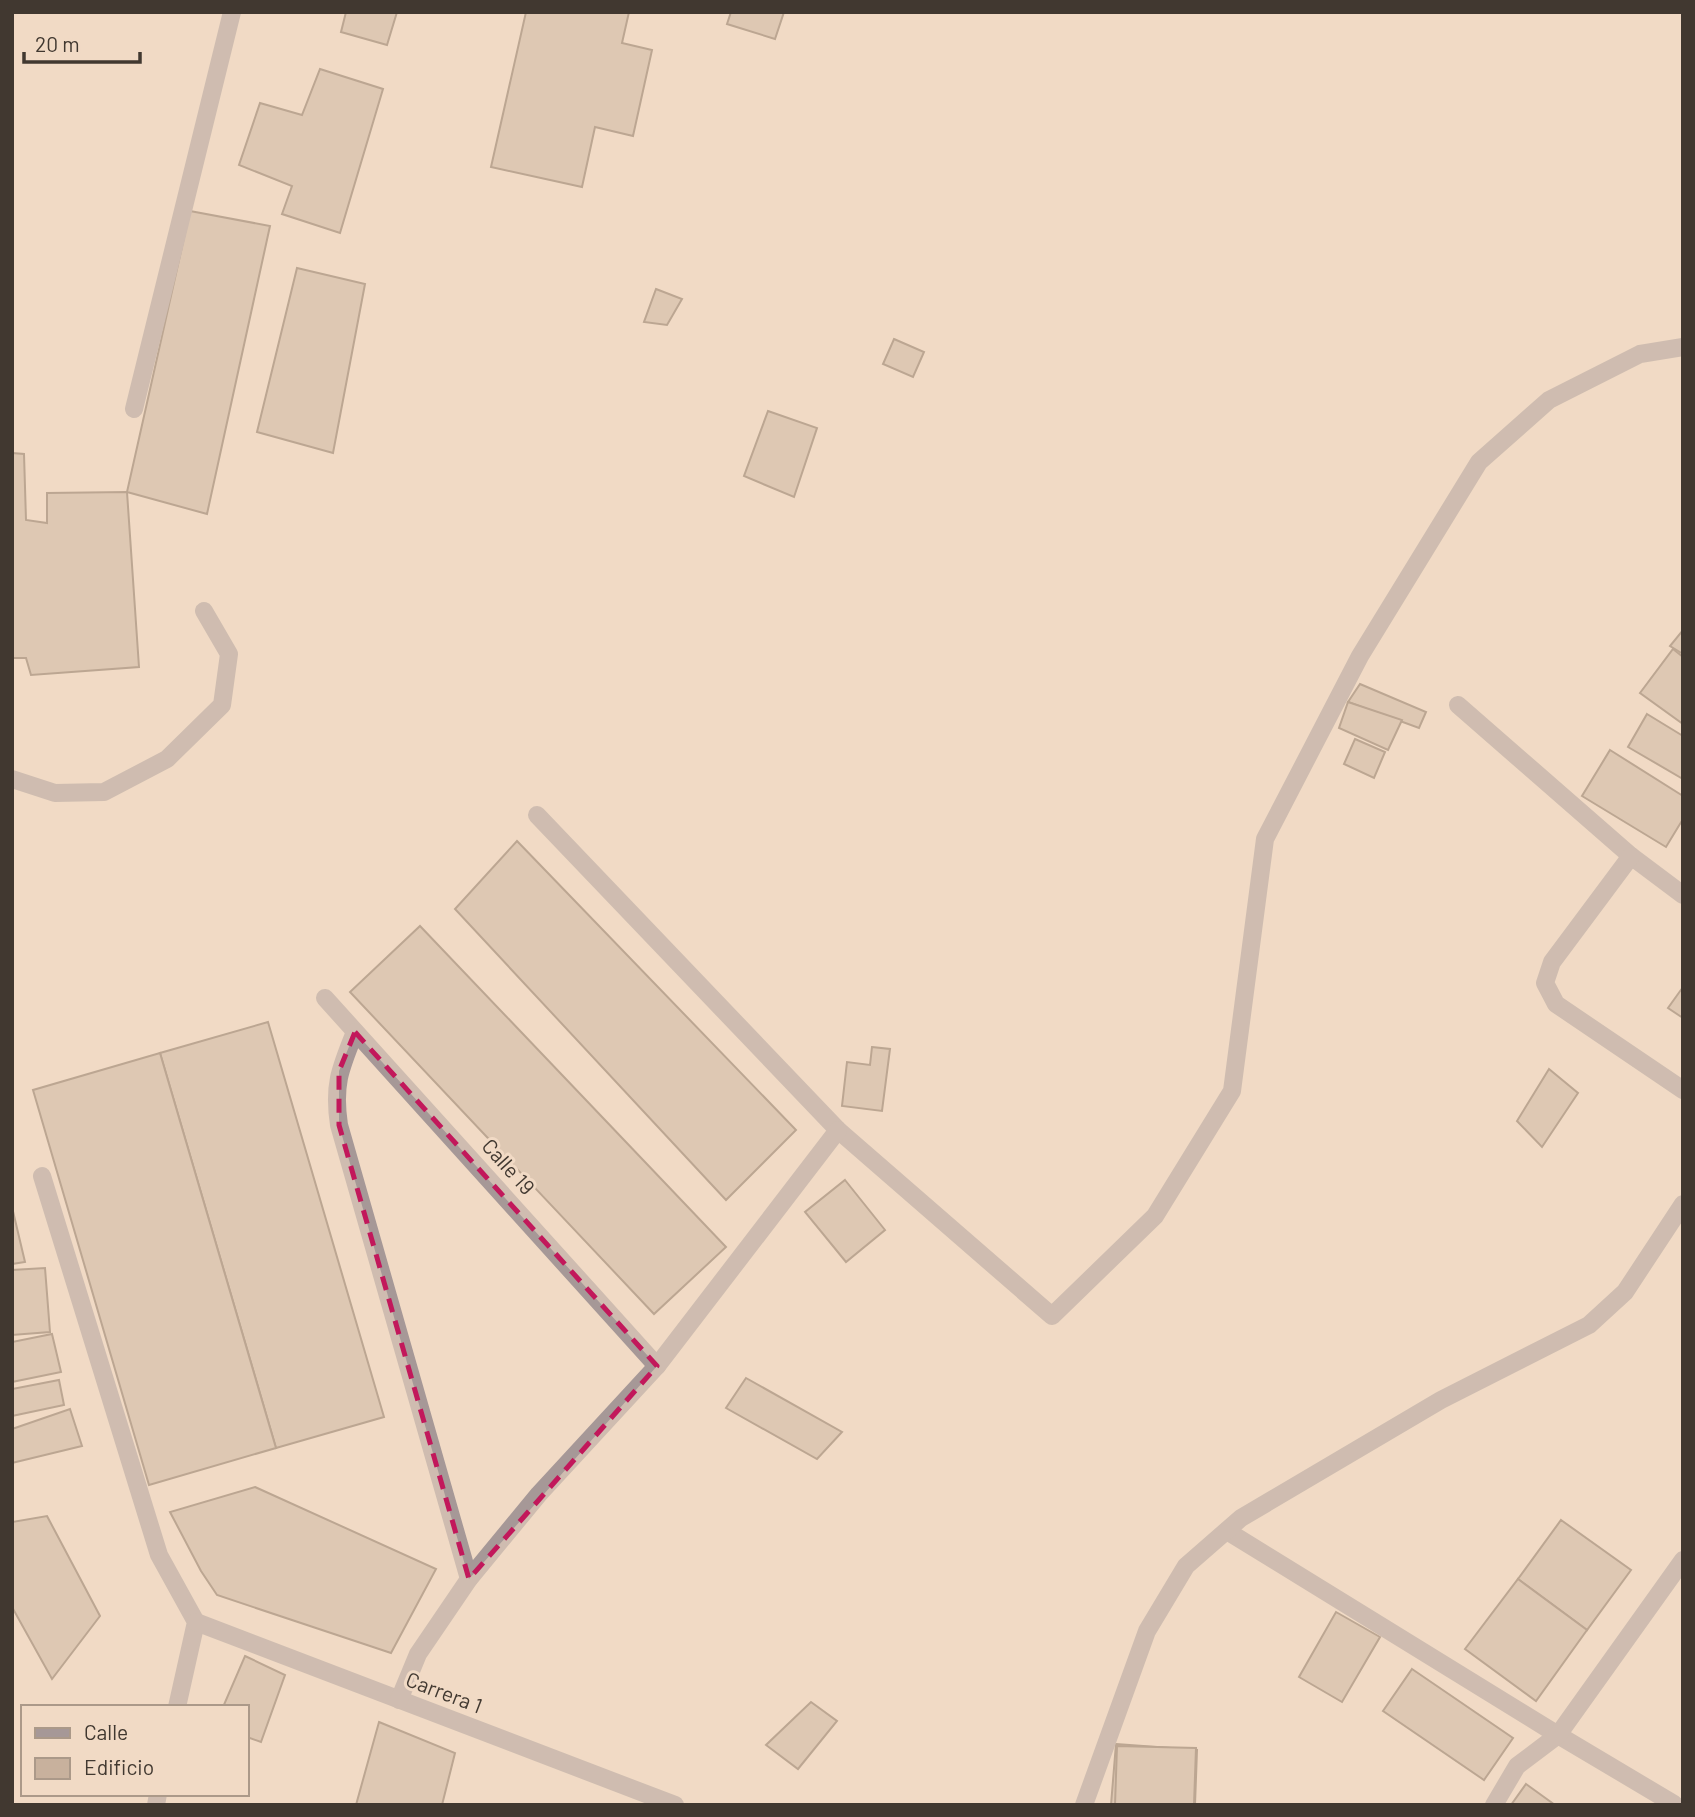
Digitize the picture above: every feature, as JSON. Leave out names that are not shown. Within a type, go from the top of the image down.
[{"type":"street","points":[[134,409],[232,12]]},
{"type":"street","points":[[537,815],[838,1130],[1052,1317],[1155,1216],[1232,1091],[1265,839],[1360,656],[1479,462],[1549,400],[1640,354],[1683,347]]},
{"type":"street","points":[[12,779],[55,793],[104,792],[167,759],[222,705],[229,654],[204,611]]},
{"type":"street","points":[[1458,705],[1631,856],[1683,895]]},
{"type":"street","points":[[1631,856],[1552,962],[1545,983],[1556,1004],[1683,1090]]},
{"type":"street","name":"Calle 19","points":[[325,998],[657,1366]]},
{"type":"street","points":[[355,1032],[339,1071],[335,1099],[339,1125],[469,1579]]},
{"type":"street","points":[[398,1700],[418,1654],[469,1579],[539,1494],[657,1366],[838,1130]]},
{"type":"street","points":[[42,1176],[159,1555],[196,1622],[177,1705]]},
{"type":"street","points":[[1084,1805],[1147,1632],[1186,1566],[1241,1518],[1441,1400],[1589,1325],[1625,1292],[1683,1204]]},
{"type":"street","points":[[1227,1531],[1674,1804]]},
{"type":"street","points":[[1494,1805],[1517,1766],[1558,1735],[1683,1560]]},
{"type":"street","name":"Carrera 1","points":[[196,1622],[675,1805]]},
{"type":"highlighted area","points":[[355,1032],[657,1366],[469,1579],[339,1125],[339,1071]]},
{"type":"building","points":[[346,12],[397,12],[387,45],[341,32]]},
{"type":"building","points":[[526,12],[629,12],[622,43],[652,50],[633,136],[595,127],[582,187],[491,167]]},
{"type":"building","points":[[731,12],[784,12],[775,39],[727,24]]},
{"type":"building","points":[[320,69],[383,89],[340,233],[282,214],[292,186],[239,165],[260,103],[302,115]]},
{"type":"building","points":[[190,211],[270,226],[207,514],[127,492]]},
{"type":"building","points":[[297,268],[365,284],[333,453],[257,432]]},
{"type":"building","points":[[656,289],[682,299],[667,325],[644,322]]},
{"type":"building","points":[[894,339],[924,352],[913,377],[883,364]]},
{"type":"building","points":[[768,411],[817,428],[794,497],[744,476]]},
{"type":"building","points":[[12,453],[24,454],[26,520],[47,523],[47,493],[127,492],[139,667],[31,675],[26,658],[12,658]]},
{"type":"building","points":[[1683,630],[1683,654],[1670,646]]},
{"type":"building","points":[[1673,649],[1683,657],[1683,724],[1640,693]]},
{"type":"building","points":[[1360,684],[1426,712],[1419,728],[1348,702]]},
{"type":"building","points":[[1348,702],[1402,720],[1388,750],[1339,728]]},
{"type":"building","points":[[1647,714],[1683,736],[1683,779],[1628,747]]},
{"type":"building","points":[[1355,739],[1385,752],[1374,778],[1344,764]]},
{"type":"building","points":[[1610,750],[1683,796],[1683,819],[1666,847],[1582,796]]},
{"type":"building","points":[[517,841],[796,1130],[726,1200],[455,909]]},
{"type":"building","points":[[420,926],[726,1247],[654,1314],[350,992]]},
{"type":"building","points":[[1683,987],[1683,1018],[1668,1008]]},
{"type":"building","points":[[268,1022],[384,1417],[276,1448],[160,1053]]},
{"type":"building","points":[[872,1047],[890,1049],[882,1111],[842,1106],[847,1062],[870,1065]]},
{"type":"building","points":[[160,1053],[276,1448],[149,1485],[33,1090]]},
{"type":"building","points":[[1549,1069],[1578,1093],[1542,1147],[1517,1121]]},
{"type":"building","points":[[845,1180],[885,1230],[846,1262],[805,1212]]},
{"type":"building","points":[[12,1207],[25,1262],[12,1264]]},
{"type":"building","points":[[45,1268],[50,1332],[12,1335],[12,1270]]},
{"type":"building","points":[[52,1334],[61,1372],[12,1382],[12,1342]]},
{"type":"building","points":[[746,1378],[842,1432],[817,1459],[726,1408]]},
{"type":"building","points":[[59,1380],[64,1405],[12,1416],[12,1389]]},
{"type":"building","points":[[70,1409],[82,1446],[12,1463],[12,1429]]},
{"type":"building","points":[[255,1487],[436,1569],[391,1653],[217,1595],[170,1512]]},
{"type":"building","points":[[47,1516],[100,1616],[52,1679],[12,1607],[12,1522]]},
{"type":"building","points":[[1561,1520],[1631,1570],[1587,1630],[1518,1579]]},
{"type":"building","points":[[1518,1579],[1587,1630],[1536,1701],[1465,1649]]},
{"type":"building","points":[[1336,1612],[1380,1637],[1342,1702],[1299,1677]]},
{"type":"building","points":[[245,1656],[285,1675],[261,1742],[248,1737],[248,1705],[224,1705]]},
{"type":"building","points":[[1412,1669],[1513,1738],[1484,1780],[1383,1711]]},
{"type":"building","points":[[811,1702],[837,1721],[798,1769],[766,1745]]},
{"type":"building","points":[[379,1722],[455,1753],[442,1805],[356,1805]]},
{"type":"building","points":[[1116,1744],[1197,1750],[1195,1805],[1111,1805]]},
{"type":"building","points":[[1117,1746],[1196,1748],[1194,1805],[1115,1805]]},
{"type":"building","points":[[1526,1784],[1555,1805],[1511,1805]]}]
